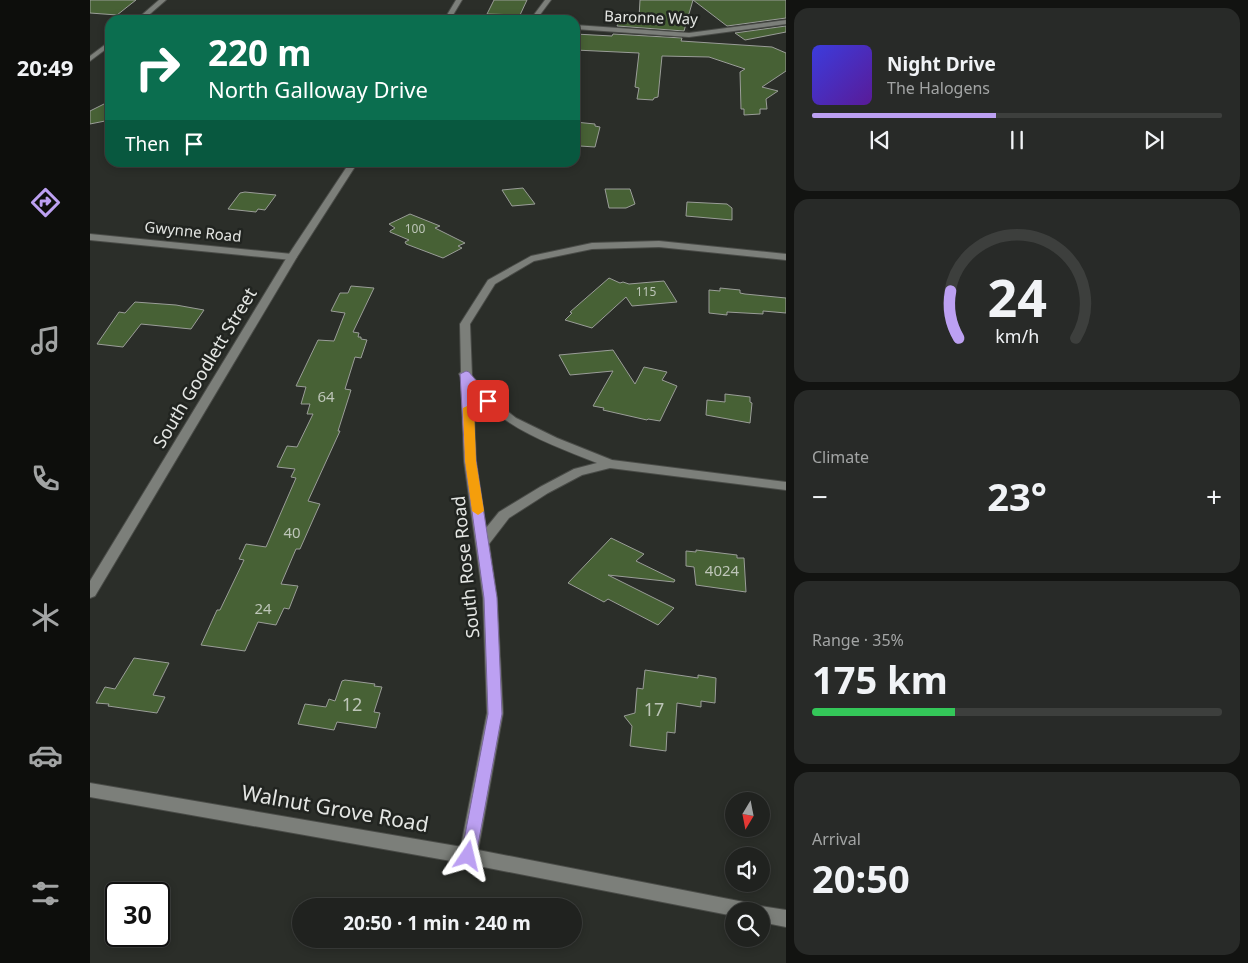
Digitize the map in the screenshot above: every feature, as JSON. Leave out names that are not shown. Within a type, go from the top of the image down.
[{"type":"street","points":[[144,15],[164,0]]},
{"type":"street","points":[[450,15],[459,0]]},
{"type":"street","points":[[537,15],[548,0]]},
{"type":"street","name":"Baronne Way","points":[[580,27],[689,35],[786,22]]},
{"type":"street","points":[[90,59],[105,47]]},
{"type":"street","name":"South Goodlett Street","points":[[90,593],[292,257],[351,167]]},
{"type":"street","name":"Gwynne Road","points":[[90,237],[292,257]]},
{"type":"street","name":"South Rose Road","points":[[468,856],[495,714],[490,598],[470,461],[465,324],[491,282],[531,259],[592,246],[659,244],[786,257]]},
{"type":"street","points":[[466,374],[488,401],[512,420],[553,441],[610,464],[786,486]]},
{"type":"street","points":[[482,543],[504,515],[544,490],[578,472],[610,464]]},
{"type":"street","name":"Walnut Grove Road","points":[[90,790],[468,856],[725,906]]},
{"type":"street","points":[[770,916],[786,919]]},
{"type":"building","points":[[90,0],[136,0],[117,15],[90,13]]},
{"type":"building","points":[[494,0],[527,0],[520,15],[487,14]]},
{"type":"building","points":[[640,0],[693,0],[684,31],[617,26],[621,17],[639,18]]},
{"type":"building","points":[[693,0],[786,0],[786,18],[727,26]]},
{"type":"building","points":[[786,26],[786,32],[745,40],[735,33]]},
{"type":"building","points":[[580,34],[682,38],[681,41],[772,47],[786,53],[786,71],[762,87],[778,91],[766,99],[767,109],[760,109],[760,114],[744,115],[744,109],[741,109],[740,72],[745,69],[709,57],[662,56],[658,97],[653,100],[637,99],[639,88],[635,87],[639,53],[580,50]]},
{"type":"building","points":[[105,104],[105,121],[90,124],[90,111]]},
{"type":"building","points":[[580,122],[595,124],[595,126],[600,127],[595,147],[580,146]]},
{"type":"building","points":[[523,188],[535,204],[512,206],[502,190]]},
{"type":"building","points":[[605,189],[630,189],[635,204],[626,208],[609,208]]},
{"type":"building","points":[[240,193],[276,195],[265,210],[258,209],[256,212],[228,209]]},
{"type":"building","points":[[687,202],[727,204],[732,208],[732,220],[686,216]]},
{"type":"building","points":[[410,214],[440,226],[435,228],[465,243],[458,246],[462,248],[443,258],[406,244],[405,242],[409,240],[390,232],[395,228],[389,224]]},
{"type":"building","points":[[609,278],[620,283],[629,284],[664,281],[677,302],[632,306],[626,297],[592,328],[565,320],[572,313],[570,312]]},
{"type":"building","points":[[351,286],[374,288],[353,332],[359,333],[358,337],[361,337],[361,339],[367,340],[361,358],[355,357],[345,389],[351,390],[338,431],[340,431],[308,501],[320,504],[300,549],[296,549],[281,584],[298,586],[289,609],[284,608],[276,625],[258,622],[245,651],[201,645],[217,610],[220,610],[244,560],[239,559],[246,544],[266,547],[296,478],[291,477],[295,469],[277,467],[287,446],[297,447],[313,414],[307,414],[310,404],[301,404],[306,387],[296,386],[318,340],[334,341],[345,313],[331,311],[340,293],[348,293]]},
{"type":"building","points":[[720,288],[740,290],[740,293],[745,294],[786,298],[786,313],[763,311],[763,314],[727,312],[727,315],[709,313],[709,290],[720,291]]},
{"type":"building","points":[[135,302],[176,305],[204,310],[191,329],[141,324],[123,347],[97,344],[119,312],[125,313]]},
{"type":"building","points":[[613,350],[635,384],[644,367],[667,372],[662,380],[677,386],[660,421],[647,420],[593,406],[613,371],[570,375],[559,355]]},
{"type":"building","points":[[725,394],[750,397],[750,402],[752,403],[750,423],[706,415],[707,400],[725,402]]},
{"type":"building","points":[[611,538],[644,554],[636,561],[675,580],[674,582],[608,575],[674,608],[658,625],[608,599],[604,602],[568,583]]},
{"type":"building","points":[[696,550],[737,555],[737,558],[744,558],[746,592],[696,585],[694,567],[686,566],[686,551],[696,552]]},
{"type":"building","points":[[134,658],[169,663],[153,695],[165,697],[157,713],[96,703],[105,687],[115,689]]},
{"type":"building","points":[[645,670],[698,678],[698,675],[716,678],[715,703],[701,701],[701,707],[677,703],[675,733],[667,732],[666,751],[630,746],[632,726],[624,716],[635,713],[637,688],[643,689]]},
{"type":"building","points":[[342,681],[375,684],[374,686],[382,687],[374,712],[380,713],[376,728],[337,722],[334,730],[298,724],[305,704],[326,707],[329,699],[335,701]]},
{"type":"slow traffic","points":[[469,408],[470,461],[478,511]]},
{"type":"route","points":[[468,856],[495,714],[490,598],[470,461],[469,406],[466,374],[488,401]]}]
